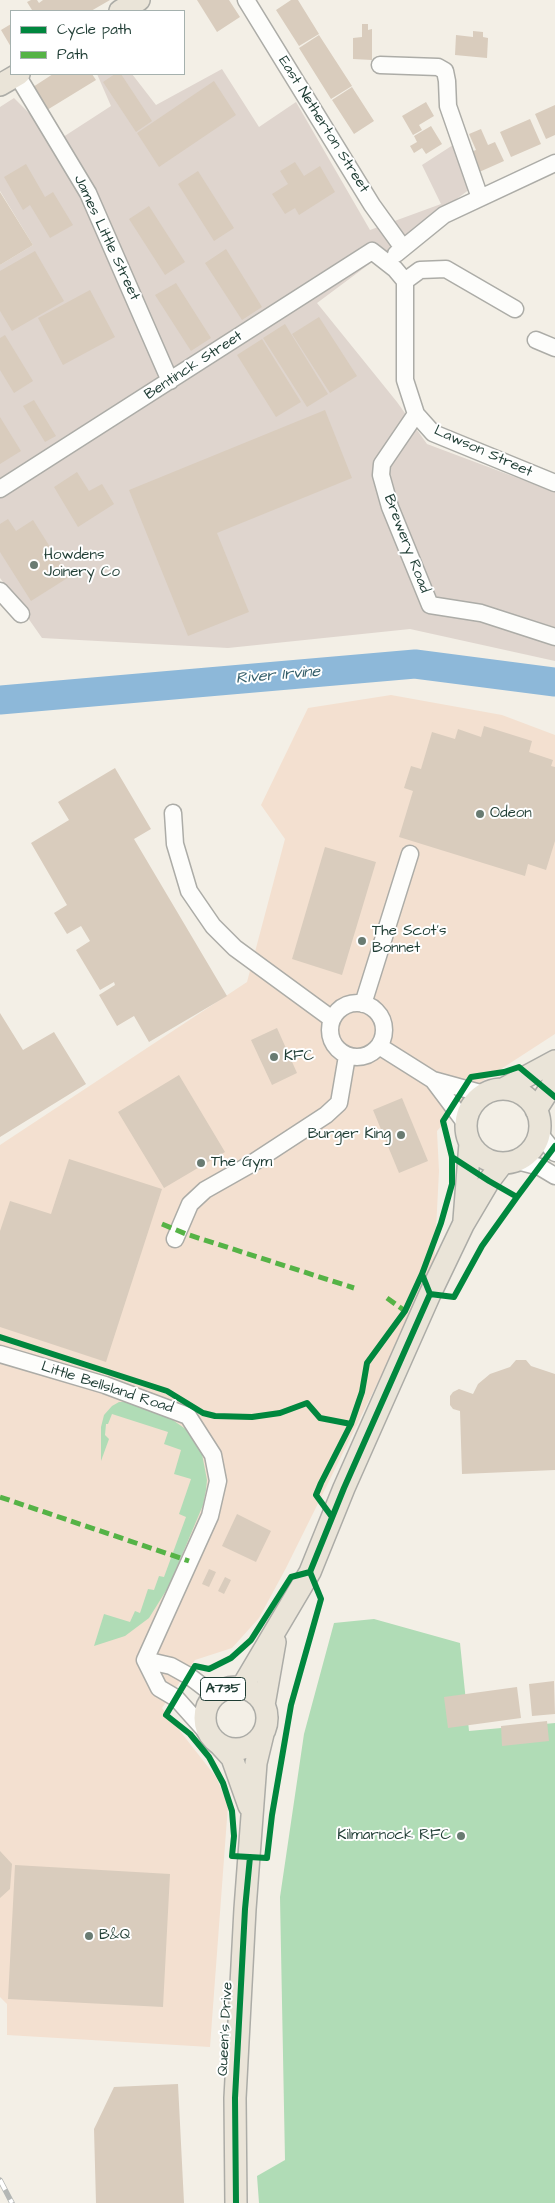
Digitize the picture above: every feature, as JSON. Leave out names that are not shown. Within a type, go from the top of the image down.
[{"type":"main road","points":[[122,10],[139,0]]},
{"type":"main road","name":"A735","points":[[463,1225],[468,1134],[472,1107],[494,1092],[555,1062]]},
{"type":"main road","points":[[536,1110],[555,1080]]},
{"type":"main road","points":[[494,1092],[522,1095],[536,1110],[539,1121],[539,1133]]},
{"type":"main road","name":"A735","points":[[242,1687],[310,1572],[417,1321],[463,1225],[489,1181],[510,1162],[532,1149],[539,1133]]},
{"type":"main road","points":[[468,1134],[483,1158],[510,1162]]},
{"type":"main road","name":"A735","points":[[264,1705],[277,1630]]},
{"type":"main road","name":"A735","points":[[215,1741],[206,1728],[205,1710],[214,1695],[223,1689],[242,1687],[252,1691],[259,1697],[267,1715],[263,1734]]},
{"type":"main road","points":[[215,1741],[240,1749],[257,1742],[263,1734]]},
{"type":"main road","name":"Queen's Drive","points":[[236,2203],[235,2098],[245,1909],[256,1763],[263,1734]]},
{"type":"main road","name":"Queen's Drive","points":[[215,1741],[232,1758],[253,1818]]},
{"type":"street","name":"East Netherton Street","points":[[246,0],[372,205],[403,248]]},
{"type":"street","points":[[380,65],[438,67],[444,71],[447,81],[448,106],[480,198]]},
{"type":"street","name":"James Little Street","points":[[12,78],[88,193],[170,381]]},
{"type":"street","points":[[416,414],[405,380],[405,281],[386,261],[444,215],[555,163]]},
{"type":"street","name":"Bentinck Street","points":[[0,489],[358,259],[372,251],[386,261]]},
{"type":"street","points":[[405,281],[420,270],[446,269],[515,309]]},
{"type":"street","points":[[536,340],[555,348]]},
{"type":"street","name":"Lawson Street","points":[[416,414],[433,433],[555,483]]},
{"type":"street","name":"Brewery Road","points":[[416,414],[382,464],[381,475],[390,507],[430,605],[481,613],[555,637]]},
{"type":"street","points":[[0,591],[21,614]]},
{"type":"street","points":[[173,814],[175,844],[189,891],[213,926],[235,948],[332,1019]]},
{"type":"street","points":[[363,1004],[410,854]]},
{"type":"street","points":[[353,1003],[371,1007],[382,1020],[384,1029],[379,1046],[365,1056],[348,1056],[334,1045],[330,1037],[329,1028],[332,1019],[337,1011],[353,1003]]},
{"type":"street","points":[[379,1046],[433,1080],[494,1092]]},
{"type":"street","points":[[175,1239],[190,1204],[205,1190],[251,1164],[326,1115],[338,1103],[348,1056]]},
{"type":"street","points":[[433,1080],[468,1134]]},
{"type":"street","points":[[539,1133],[555,1153]]},
{"type":"street","points":[[510,1162],[540,1167],[555,1176]]},
{"type":"street","name":"Little Bellsland Road","points":[[0,1354],[105,1385],[188,1416],[199,1429],[213,1455],[218,1480],[210,1516],[145,1660]]},
{"type":"street","points":[[145,1660],[171,1666],[189,1676],[214,1695]]},
{"type":"street","points":[[145,1660],[160,1688],[176,1698],[215,1741]]},
{"type":"shaded area","points":[[222,69],[259,127],[296,102],[370,230],[441,204],[422,165],[453,145],[470,189],[317,303],[397,402],[427,444],[555,492],[555,661],[410,629],[228,648],[42,638],[0,578],[0,265],[33,245],[0,191],[0,107],[14,98],[57,141],[111,106],[97,75],[133,75],[156,105]]},
{"type":"shaded area","points":[[391,695],[502,715],[555,735],[555,1034],[481,1082],[437,1131],[439,1171],[434,1269],[286,1568],[259,1618],[232,1648],[195,1660],[162,1708],[216,1777],[228,1805],[210,2047],[7,2035],[7,2004],[0,1997],[0,1145],[247,982],[285,839],[261,805],[308,708]]},
{"type":"green space","points":[[119,1402],[126,1402],[167,1416],[187,1430],[202,1454],[207,1480],[206,1490],[203,1505],[169,1586],[149,1618],[125,1636],[94,1646],[104,1614],[130,1622],[135,1611],[140,1613],[148,1589],[154,1590],[159,1576],[164,1577],[186,1517],[179,1514],[191,1479],[174,1474],[181,1450],[164,1444],[168,1432],[112,1414],[108,1424],[106,1424],[105,1435],[109,1439],[101,1461],[101,1427],[104,1415],[112,1406]]},
{"type":"green space","points":[[374,1619],[460,1643],[469,1731],[555,1723],[555,2203],[259,2203],[257,2176],[285,2160],[280,1897],[304,1734],[334,1623]]},
{"type":"building","points":[[31,0],[37,0],[39,3],[43,0],[110,0],[93,10],[32,10],[27,2]]},
{"type":"building","points":[[197,0],[229,0],[240,17],[217,32]]},
{"type":"building","points":[[291,0],[298,0],[319,34],[299,46],[276,10]]},
{"type":"building","points":[[362,24],[368,24],[368,30],[372,29],[372,60],[353,59],[353,38],[362,37]]},
{"type":"building","points":[[10,25],[10,45],[1,30]]},
{"type":"building","points":[[473,31],[483,32],[483,37],[488,38],[487,58],[455,55],[456,35],[473,37]]},
{"type":"building","points":[[319,35],[352,86],[331,99],[299,48]]},
{"type":"building","points":[[51,75],[93,75],[96,80],[47,110],[33,87]]},
{"type":"building","points":[[114,75],[122,75],[152,121],[136,132],[103,82]]},
{"type":"building","points":[[214,81],[236,115],[159,167],[137,133]]},
{"type":"building","points":[[352,87],[374,121],[354,134],[332,100]]},
{"type":"building","points":[[426,102],[434,116],[419,125],[422,130],[413,135],[402,116]]},
{"type":"building","points":[[555,105],[555,135],[546,139],[535,114]]},
{"type":"building","points":[[530,119],[541,144],[511,157],[500,132]]},
{"type":"building","points":[[431,126],[442,144],[426,154],[422,148],[414,153],[410,146],[417,142],[414,136]]},
{"type":"building","points":[[481,129],[488,145],[495,142],[504,161],[477,173],[468,153],[476,150],[469,134]]},
{"type":"building","points":[[295,162],[304,176],[320,166],[335,192],[299,215],[295,208],[285,214],[272,194],[288,184],[280,171]]},
{"type":"building","points":[[26,164],[45,197],[53,192],[73,225],[50,238],[30,205],[23,210],[4,177]]},
{"type":"building","points":[[198,171],[234,228],[214,241],[178,184]]},
{"type":"building","points":[[0,192],[33,245],[0,265]]},
{"type":"building","points":[[149,206],[185,262],[165,275],[129,219]]},
{"type":"building","points":[[226,249],[262,307],[242,320],[205,263]]},
{"type":"building","points":[[35,251],[64,301],[12,331],[0,311],[0,271]]},
{"type":"building","points":[[176,283],[211,338],[191,351],[155,295]]},
{"type":"building","points":[[90,290],[115,337],[63,365],[38,318]]},
{"type":"building","points":[[319,317],[357,376],[330,393],[292,334]]},
{"type":"building","points":[[285,324],[328,394],[307,407],[263,338]]},
{"type":"building","points":[[5,335],[33,381],[14,393],[0,370],[0,338]]},
{"type":"building","points":[[262,339],[301,402],[276,417],[237,355]]},
{"type":"building","points":[[34,400],[56,436],[45,442],[23,406]]},
{"type":"building","points":[[325,410],[352,478],[217,533],[249,612],[188,636],[129,490]]},
{"type":"building","points":[[0,417],[21,451],[0,464]]},
{"type":"building","points":[[77,472],[89,491],[102,484],[114,504],[78,527],[54,487]]},
{"type":"building","name":"Howdens Joinery Co","points":[[8,519],[16,531],[33,520],[69,577],[31,601],[0,552],[0,524]]},
{"type":"building","name":"Odeon","points":[[484,726],[532,741],[529,752],[553,760],[551,766],[555,767],[555,841],[546,870],[528,864],[525,876],[399,837],[413,791],[404,788],[411,766],[421,769],[432,732],[455,739],[458,729],[481,737]]},
{"type":"building","points":[[115,768],[151,829],[134,839],[227,996],[149,1042],[134,1016],[117,1026],[99,995],[115,985],[114,982],[100,990],[76,950],[90,941],[81,926],[67,934],[54,913],[67,905],[31,843],[69,820],[58,802]]},
{"type":"building","points":[[325,847],[376,862],[342,975],[292,959]]},
{"type":"building","points":[[0,1013],[23,1050],[54,1032],[86,1084],[0,1137]]},
{"type":"building","name":"KFC","points":[[277,1028],[297,1073],[272,1085],[251,1040]]},
{"type":"building","points":[[179,1075],[225,1152],[164,1188],[118,1112]]},
{"type":"building","name":"Burger King","points":[[402,1098],[428,1161],[399,1173],[373,1110]]},
{"type":"building","points":[[69,1159],[162,1189],[106,1362],[0,1327],[0,1231],[10,1201],[51,1214]]},
{"type":"building","points":[[516,1360],[526,1360],[531,1366],[555,1374],[555,1470],[462,1474],[460,1411],[453,1409],[450,1405],[450,1396],[459,1389],[473,1394],[478,1384],[490,1374],[510,1367]]},
{"type":"building","points":[[237,1514],[271,1531],[256,1562],[222,1546]]},
{"type":"building","points":[[209,1569],[216,1572],[209,1587],[202,1584]]},
{"type":"building","points":[[225,1577],[231,1580],[224,1594],[218,1591]]},
{"type":"building","points":[[554,1681],[555,1714],[532,1716],[529,1684]]},
{"type":"building","points":[[517,1687],[521,1718],[448,1728],[444,1697]]},
{"type":"building","points":[[547,1721],[549,1741],[502,1746],[501,1726]]},
{"type":"building","points":[[0,1851],[12,1864],[10,1889],[0,1898]]},
{"type":"building","name":"B&Q","points":[[15,1865],[170,1874],[163,2007],[8,1999]]},
{"type":"building","points":[[178,2084],[184,2203],[96,2203],[94,2129],[114,2087]]},
{"type":"waterway","name":"River Irvine","points":[[0,700],[415,664],[555,682]]},
{"type":"railway","points":[[0,2180],[12,2203]]},
{"type":"marked path","points":[[162,1224],[186,1234],[354,1288]]},
{"type":"marked path","points":[[387,1298],[405,1311]]},
{"type":"marked path","points":[[0,1497],[189,1561]]},
{"type":"cycle path","points":[[430,1294],[422,1274],[441,1223],[452,1184],[452,1157],[443,1121],[471,1077],[504,1072],[519,1067],[555,1097]]},
{"type":"cycle path","points":[[452,1157],[517,1197],[555,1146]]},
{"type":"cycle path","points":[[430,1294],[454,1297],[482,1246],[517,1197]]},
{"type":"cycle path","points":[[332,1517],[316,1495],[351,1424],[362,1392],[367,1363],[405,1311],[422,1274]]},
{"type":"cycle path","points":[[310,1572],[344,1488],[430,1294]]},
{"type":"cycle path","points":[[0,1337],[167,1391],[203,1413],[215,1416],[252,1417],[280,1413],[307,1403],[320,1418],[351,1424]]},
{"type":"cycle path","points":[[310,1572],[321,1599],[291,1705],[272,1815],[267,1858],[232,1856],[234,1836],[232,1811],[223,1783],[209,1757],[190,1734],[166,1715],[195,1666],[209,1669],[231,1658],[251,1640],[291,1577],[310,1572]]},
{"type":"cycle path","points":[[236,2203],[235,2098],[245,1909],[250,1857]]},
{"type":"place","name":"Howdens Joinery Co","points":[[34,565]]},
{"type":"place","name":"Odeon","points":[[480,814]]},
{"type":"place","name":"The Scot's Bonnet","points":[[362,941]]},
{"type":"place","name":"KFC","points":[[274,1057]]},
{"type":"place","name":"Burger King","points":[[401,1135]]},
{"type":"place","name":"The Gym","points":[[201,1163]]},
{"type":"place","name":"Kilmarnock RFC","points":[[461,1836]]},
{"type":"place","name":"B&Q","points":[[89,1936]]}]
